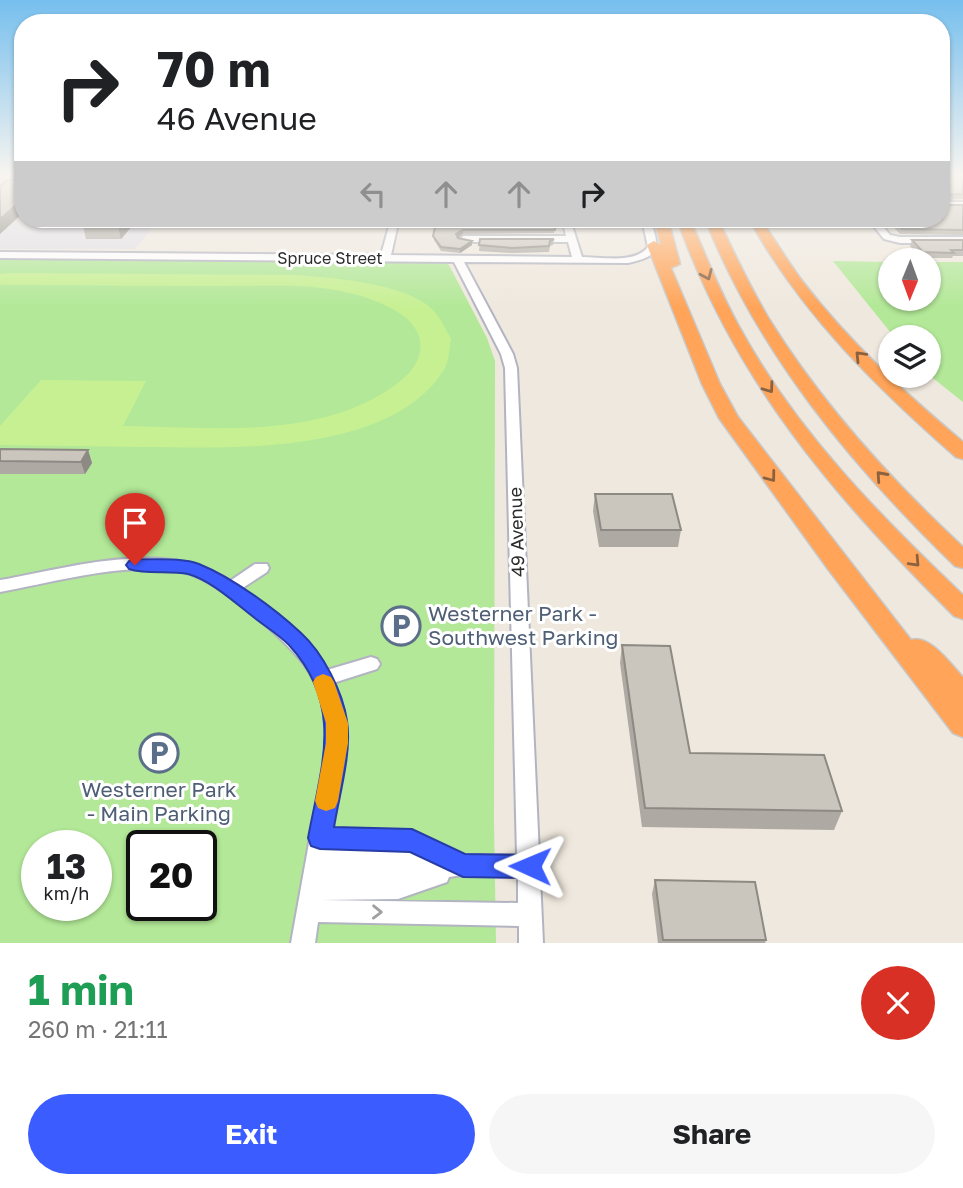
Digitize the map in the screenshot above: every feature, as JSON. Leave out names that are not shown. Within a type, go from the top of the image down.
[{"type":"highway","points":[[663,228],[691,332]]},
{"type":"highway","points":[[687,228],[733,330],[759,373],[834,475],[963,610]]},
{"type":"highway","points":[[715,228],[760,318],[805,385],[883,479],[963,560]]},
{"type":"highway","points":[[761,228],[794,279],[820,312],[885,381],[963,453]]},
{"type":"highway","points":[[654,245],[711,384],[729,418],[836,563],[963,725]]},
{"type":"highway","points":[[836,563],[963,695]]},
{"type":"street","points":[[385,258],[393,228]]},
{"type":"street","points":[[569,228],[578,260]]},
{"type":"street","points":[[649,228],[654,245]]},
{"type":"street","points":[[880,228],[887,237],[900,240],[963,240]]},
{"type":"street","points":[[464,239],[572,239]]},
{"type":"street","name":"Spruce Street","points":[[0,255],[618,260],[647,256],[654,245]]},
{"type":"street","name":"49 Avenue","points":[[458,259],[508,354],[511,368],[531,943]]},
{"type":"street","points":[[0,586],[135,565],[192,568],[230,589],[295,639],[322,679],[337,723],[337,743],[303,943]]},
{"type":"street","points":[[230,589],[261,568]]},
{"type":"street","points":[[322,679],[371,664]]},
{"type":"street","points":[[315,872],[424,856],[463,865],[530,866]]},
{"type":"street","points":[[315,872],[398,888],[415,885],[463,865]]},
{"type":"street","points":[[315,872],[530,915]]},
{"type":"shaded area","points":[[0,220],[14,220],[14,228],[152,228],[135,249],[0,249]]},
{"type":"green space","points":[[0,257],[440,260],[449,265],[487,338],[495,361],[496,943],[0,943]]},
{"type":"green space","points":[[833,261],[878,262],[878,312],[942,312],[942,262],[963,262],[963,402],[941,385],[941,325],[885,325]]},
{"type":"green space","points":[[0,274],[292,275],[367,283],[406,294],[422,301],[434,311],[451,339],[448,359],[444,370],[419,398],[387,418],[349,432],[307,441],[221,447],[0,445],[0,426],[41,380],[146,381],[123,426],[262,427],[329,416],[361,405],[405,377],[416,363],[420,352],[415,327],[403,316],[380,303],[337,290],[269,285],[0,285]]},
{"type":"building","points":[[950,220],[963,220],[963,230],[902,229],[950,228]]},
{"type":"building","points":[[435,228],[555,228],[463,230],[456,234],[458,238],[472,241],[460,249],[441,247],[433,236]]},
{"type":"building","points":[[480,239],[554,239],[549,246],[512,248],[479,245]]},
{"type":"building","points":[[912,240],[963,240],[963,250],[951,250],[954,253],[942,253],[942,248],[919,248]]},
{"type":"building","points":[[0,449],[88,450],[81,462],[0,461]]},
{"type":"building","points":[[595,494],[672,494],[681,530],[601,530]]},
{"type":"building","points":[[622,645],[670,646],[690,753],[824,755],[842,811],[645,808]]},
{"type":"building","points":[[655,880],[755,882],[766,940],[663,940]]},
{"type":"slow traffic","points":[[323,682],[337,723],[337,743],[326,801]]},
{"type":"place","name":"Westerner Park - Southwest Parking","points":[[401,626]]},
{"type":"place","name":"Westerner Park - Main Parking","points":[[159,753]]},
{"type":"route","points":[[135,565],[192,568],[230,589],[295,639],[314,664],[332,703],[337,723],[337,743],[320,838],[412,841],[463,865],[530,866]]}]
